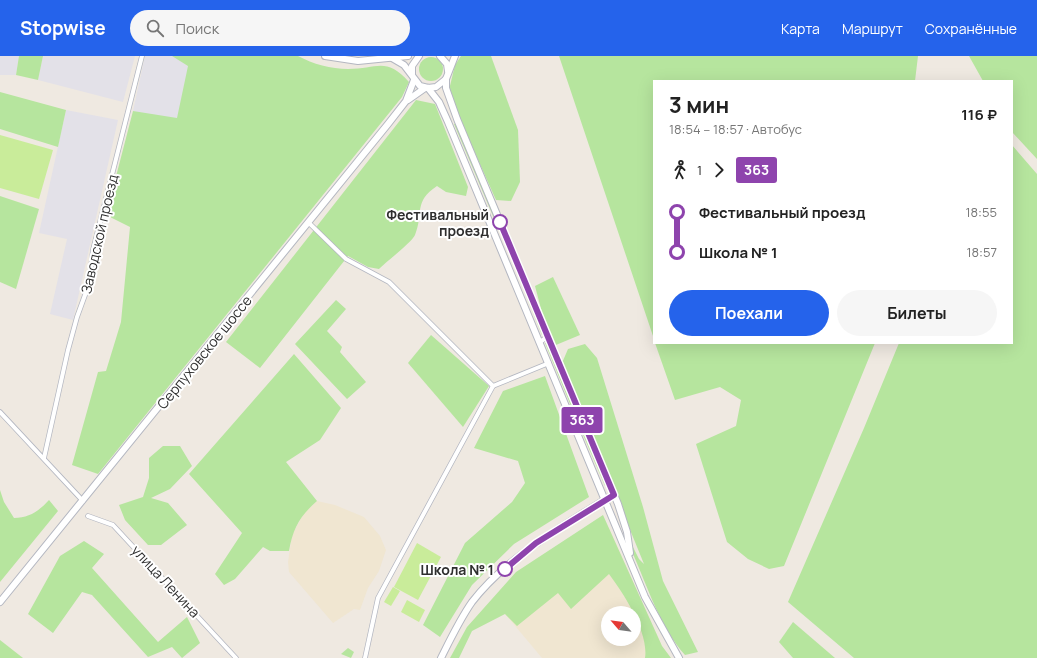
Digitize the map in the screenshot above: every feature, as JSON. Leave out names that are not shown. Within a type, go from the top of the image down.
[{"type":"street","name":"Заводской проезд","points":[[44,458],[68,350],[77,317],[89,284],[93,250],[142,56]]},
{"type":"street","points":[[325,56],[358,61],[408,56]]},
{"type":"street","points":[[406,101],[413,77],[412,66],[419,56]]},
{"type":"street","points":[[440,56],[447,64],[448,70]]},
{"type":"street","points":[[455,56],[448,70],[446,88],[457,119],[517,260],[547,338],[614,495],[627,532],[630,561]]},
{"type":"street","points":[[392,58],[404,65],[413,77],[427,88],[439,102],[550,363],[604,500],[645,597],[680,658]]},
{"type":"street","points":[[406,101],[427,88],[436,88],[446,79]]},
{"type":"street","name":"Серпуховское шоссе","points":[[0,602],[309,223],[406,101]]},
{"type":"street","points":[[448,122],[457,119]]},
{"type":"street","points":[[309,223],[346,259],[389,282],[493,386]]},
{"type":"street","points":[[508,264],[517,260]]},
{"type":"street","points":[[540,342],[547,338]]},
{"type":"street","points":[[365,658],[378,598],[493,386],[550,363]]},
{"type":"street","points":[[0,412],[83,501]]},
{"type":"street","points":[[576,428],[584,425]]},
{"type":"street","points":[[440,658],[472,603],[512,562],[536,543],[614,495]]},
{"type":"street","name":"улица Ленина","points":[[88,516],[113,525],[236,658]]},
{"type":"shaded area","points":[[0,56],[19,56],[16,75],[0,75]]},
{"type":"shaded area","points":[[43,56],[135,56],[123,102],[38,80]]},
{"type":"shaded area","points":[[145,56],[170,56],[194,61],[180,122],[133,111]]},
{"type":"shaded area","points":[[66,110],[118,120],[73,320],[50,314],[67,239],[39,233]]},
{"type":"shaded area","points":[[317,501],[335,505],[364,517],[380,536],[386,550],[379,571],[368,588],[360,610],[354,609],[333,623],[289,572],[288,562],[292,535],[304,513]]},
{"type":"shaded area","points":[[609,528],[662,646],[671,658],[542,658],[505,614]]},
{"type":"green space","points":[[19,56],[43,56],[38,80],[16,75]]},
{"type":"green space","points":[[172,56],[298,56],[316,64],[335,68],[348,69],[387,66],[401,74],[409,82],[402,97],[98,474],[72,465],[98,372],[106,371],[121,322],[130,227],[106,215],[133,111],[177,118],[188,66]]},
{"type":"green space","points":[[461,56],[491,56],[518,130],[520,182],[511,201],[496,200],[457,113],[449,90],[455,65]]},
{"type":"green space","points":[[559,56],[918,56],[915,80],[653,80],[653,336]]},
{"type":"green space","points":[[969,56],[1037,56],[1037,159],[1013,133],[1013,80],[982,80]]},
{"type":"green space","points":[[431,57],[440,60],[443,69],[440,78],[431,81],[422,78],[419,69],[422,60]]},
{"type":"green space","points":[[0,92],[66,110],[58,147],[0,129]]},
{"type":"green space","points":[[416,100],[435,104],[468,187],[466,196],[446,192],[437,186],[425,197],[422,203],[418,227],[413,238],[379,269],[368,267],[348,256],[260,368],[226,342]]},
{"type":"green space","points":[[456,123],[506,241],[504,242],[454,124]]},
{"type":"green space","points":[[0,135],[53,150],[39,199],[0,188]]},
{"type":"green space","points":[[1013,146],[1037,174],[1037,658],[854,658],[788,602],[864,428],[899,344],[1013,344]]},
{"type":"green space","points":[[0,196],[39,209],[16,289],[0,282]]},
{"type":"green space","points":[[515,265],[544,335],[542,335],[514,266]]},
{"type":"green space","points":[[553,277],[580,335],[551,347],[535,286]]},
{"type":"green space","points":[[336,300],[346,309],[327,331],[342,347],[340,352],[366,382],[347,399],[295,344]]},
{"type":"green space","points":[[431,335],[489,386],[463,427],[408,363]]},
{"type":"green space","points":[[547,342],[580,422],[578,423],[545,343]]},
{"type":"green space","points":[[585,344],[597,358],[643,507],[663,581],[698,652],[685,655],[668,632],[655,607],[633,554],[632,545],[639,559],[644,564],[562,363],[568,349]]},
{"type":"green space","points":[[655,344],[875,344],[784,566],[769,569],[748,559],[727,542],[696,444],[736,426],[741,400],[720,387],[675,400]]},
{"type":"green space","points":[[294,354],[341,408],[320,440],[286,462],[317,501],[298,523],[289,551],[270,551],[263,547],[235,579],[224,585],[215,574],[242,533],[189,474]]},
{"type":"green space","points":[[545,376],[589,497],[514,544],[472,585],[440,637],[423,625],[465,543],[512,502],[525,483],[518,461],[474,448],[503,391]]},
{"type":"green space","points":[[583,429],[606,485],[605,486],[581,430]]},
{"type":"green space","points":[[163,446],[180,446],[192,466],[170,489],[151,498],[168,503],[187,525],[161,545],[148,545],[125,520],[119,505],[143,497],[149,478],[149,458]]},
{"type":"green space","points":[[0,490],[4,502],[14,518],[24,517],[33,513],[49,500],[58,511],[0,582]]},
{"type":"green space","points":[[603,515],[662,646],[671,658],[645,658],[645,648],[641,632],[641,606],[630,606],[609,574],[571,609],[558,593],[517,626],[505,614],[472,631],[459,658],[450,658],[467,627],[516,572]]},
{"type":"green space","points":[[84,541],[104,554],[92,568],[158,642],[187,617],[200,643],[182,658],[172,647],[148,657],[92,595],[82,592],[53,633],[28,614],[60,556]]},
{"type":"green space","points":[[417,543],[441,557],[418,600],[394,587]]},
{"type":"green space","points":[[393,587],[400,591],[391,606],[384,602]]},
{"type":"green space","points":[[407,600],[425,610],[419,622],[401,612]]},
{"type":"green space","points":[[793,622],[835,658],[793,658],[779,642]]},
{"type":"green space","points":[[0,640],[23,658],[0,658]]},
{"type":"green space","points":[[348,648],[354,652],[351,658],[341,654]]},
{"type":"bus line","name":"363","points":[[500,222],[517,260],[547,338],[614,495],[536,543],[505,569]]},
{"type":"place","name":"Фестивальный проезд","points":[[500,222]]},
{"type":"place","name":"Школа № 1","points":[[505,569]]}]
